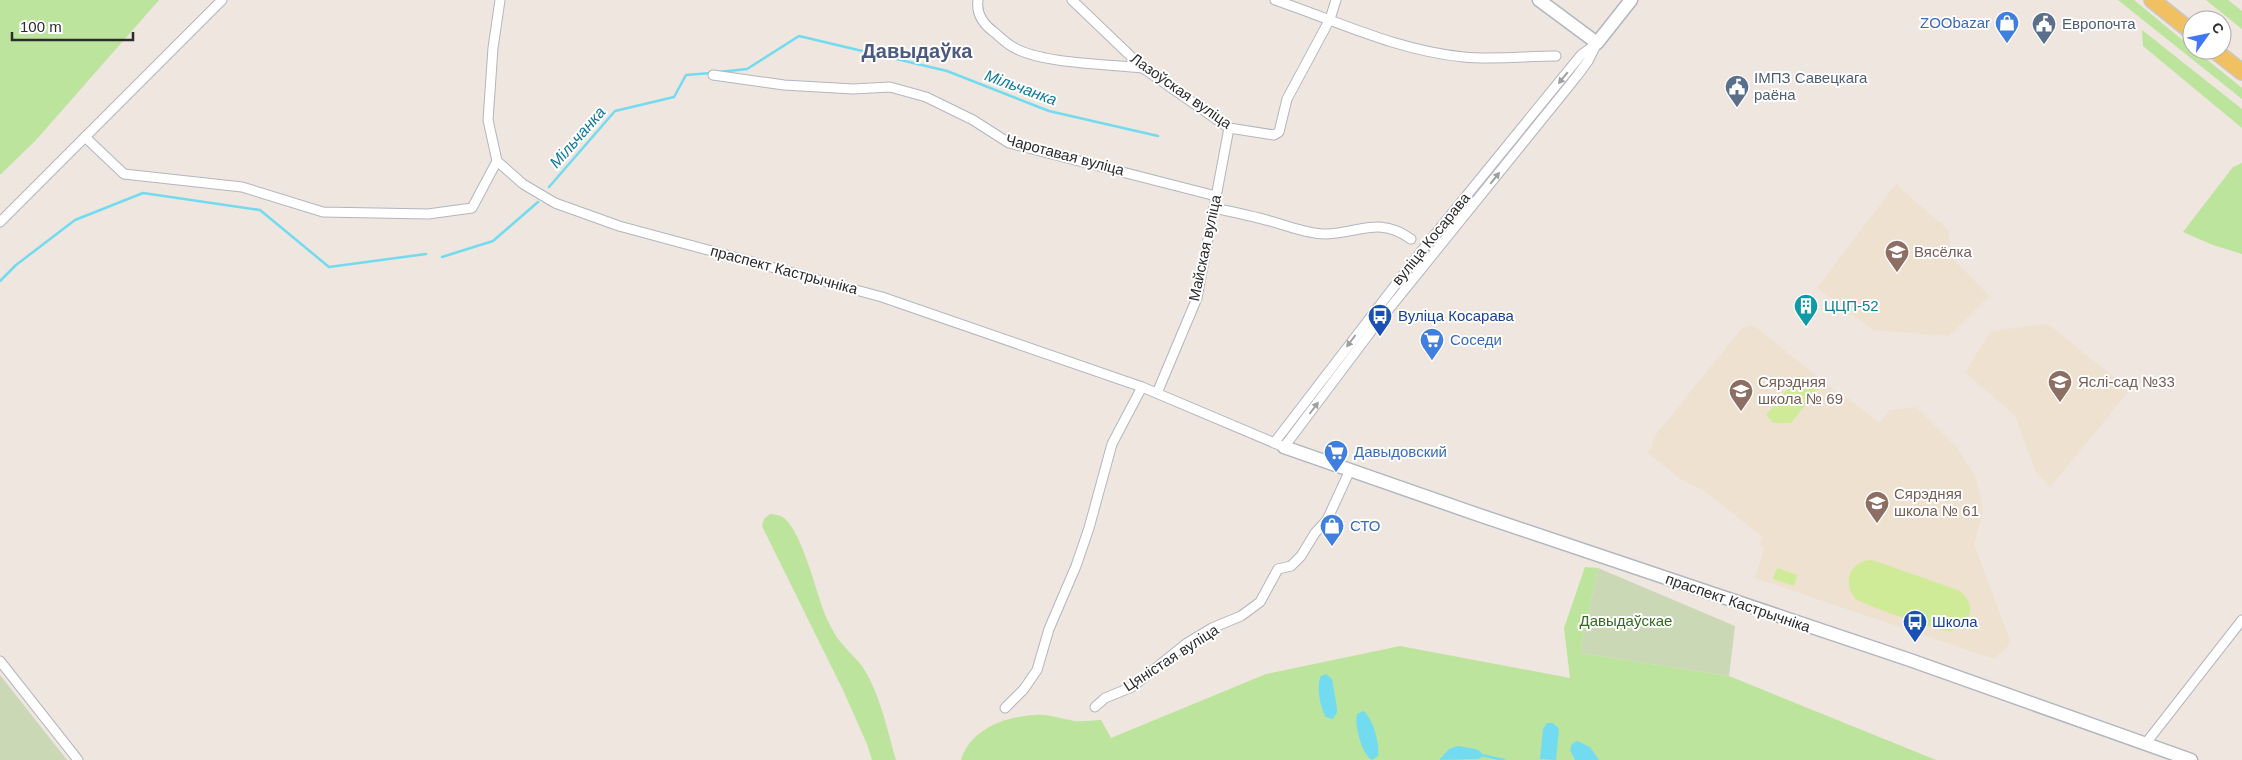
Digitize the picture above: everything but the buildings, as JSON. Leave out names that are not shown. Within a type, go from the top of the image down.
[{"type":"main road","points":[[1538,0],[1597,43]]},
{"type":"main road","name":"вуліца Косарава","points":[[1597,43],[1631,0]]},
{"type":"main road","points":[[2152,0],[2182,24]]},
{"type":"main road","points":[[2227,60],[2242,72]]},
{"type":"main road","name":"праспект Кастрычніка","points":[[1279,445],[1910,660],[2192,760]]},
{"type":"street","points":[[0,222],[222,0]]},
{"type":"street","points":[[85,137],[124,174],[242,187],[324,212],[428,214],[472,208],[497,161],[488,120],[493,48],[500,0]]},
{"type":"street","points":[[978,0],[977,7],[980,18],[990,29],[1014,48],[1042,56],[1143,68]]},
{"type":"street","name":"Лазоўская вуліца","points":[[1072,0],[1143,68],[1229,128],[1274,135],[1279,132],[1287,99],[1330,19]]},
{"type":"street","points":[[1275,0],[1375,37],[1408,47],[1466,58],[1556,56]]},
{"type":"street","points":[[1330,19],[1336,0]]},
{"type":"street","name":"вуліца Косарава","points":[[1279,445],[1577,76],[1588,61],[1597,43]]},
{"type":"street","name":"Чаротавая вуліца","points":[[713,76],[784,85],[853,89],[890,87],[926,98],[972,120],[1009,143],[1216,196]]},
{"type":"street","name":"Майская вуліца","points":[[1157,392],[1196,298],[1229,128]]},
{"type":"street","name":"праспект Кастрычніка","points":[[497,161],[523,184],[555,202],[619,226],[882,297],[1157,392],[1279,445]]},
{"type":"street","points":[[1214,208],[1272,221],[1304,231],[1326,234],[1373,226],[1398,229],[1411,239]]},
{"type":"street","points":[[1005,708],[1024,688],[1037,670],[1049,629],[1076,566],[1089,528],[1112,444],[1142,387]]},
{"type":"street","name":"Цяністая вуліца","points":[[1094,707],[1105,698],[1132,687],[1187,643],[1212,628],[1241,616],[1260,602],[1278,569],[1291,566],[1302,556],[1315,533],[1327,520],[1350,470]]},
{"type":"street","points":[[2146,743],[2242,620]]},
{"type":"street","points":[[0,661],[78,760]]},
{"type":"shaded area","name":"Вясёлка","points":[[1896,184],[1948,230],[1951,257],[1989,296],[1949,336],[1873,330],[1817,288]]},
{"type":"shaded area","name":"Яслі-сад №33","points":[[2048,324],[2130,390],[2050,487],[2036,472],[2015,416],[1965,372],[1991,331]]},
{"type":"shaded area","name":"Сярэдняя школа № 61","points":[[1753,325],[1879,423],[1890,410],[1916,407],[1958,449],[1976,478],[1983,510],[1974,544],[2011,643],[1994,659],[1755,578],[1764,548],[1759,545],[1763,537],[1704,491],[1681,479],[1647,453],[1652,447],[1654,437],[1742,328]]},
{"type":"green space","points":[[0,0],[159,0],[36,140],[0,175]]},
{"type":"green space","points":[[2118,0],[2134,0],[2182,40],[2182,51]]},
{"type":"green space","points":[[2206,0],[2228,0],[2242,11],[2242,29],[2232,21],[2232,10],[2218,10]]},
{"type":"green space","points":[[2142,30],[2242,109],[2242,128],[2143,46]]},
{"type":"green space","points":[[2193,60],[2207,60],[2242,88],[2242,99]]},
{"type":"green space","points":[[2242,163],[2242,254],[2213,245],[2183,232],[2233,167]]},
{"type":"green space","points":[[1799,375],[1818,389],[1791,423],[1773,423],[1766,415]]},
{"type":"green space","points":[[770,514],[784,518],[797,537],[830,625],[841,643],[862,666],[874,688],[896,760],[872,760],[867,744],[843,690],[762,526],[764,519]]},
{"type":"green space","points":[[1872,560],[1958,590],[1969,602],[1970,612],[1967,620],[1959,628],[1948,631],[1903,618],[1857,600],[1849,587],[1850,574],[1858,564]]},
{"type":"green space","points":[[1585,567],[1598,568],[1580,653],[1729,676],[1936,760],[961,760],[972,740],[981,732],[1013,718],[1041,715],[1074,721],[1101,720],[1111,738],[1266,674],[1400,646],[1570,678],[1564,628]]},
{"type":"green space","name":"Давыдаўскае","points":[[1598,568],[1735,626],[1729,676],[1580,653]]},
{"type":"green space","points":[[1777,568],[1797,575],[1794,586],[1773,579]]},
{"type":"green space","points":[[0,675],[67,760],[0,760]]},
{"type":"water","points":[[1326,674],[1332,679],[1337,708],[1333,719],[1326,717],[1319,696],[1321,676]]},
{"type":"water","points":[[1363,711],[1367,714],[1373,725],[1377,739],[1378,756],[1372,760],[1368,757],[1362,746],[1358,732],[1357,714]]},
{"type":"water","points":[[1547,723],[1553,723],[1559,729],[1556,760],[1540,759],[1543,729]]},
{"type":"water","points":[[1577,741],[1590,747],[1599,760],[1575,760],[1570,750],[1572,744]]},
{"type":"water","points":[[1458,746],[1476,749],[1481,752],[1482,757],[1478,759],[1439,760],[1449,749]]},
{"type":"waterway","name":"Мільчанка","points":[[719,72],[747,69],[799,36],[947,71],[1049,111],[1158,136]]},
{"type":"waterway","name":"Мільчанка","points":[[549,187],[615,111],[674,97],[686,75],[711,73]]},
{"type":"waterway","name":"Мільчанка","points":[[0,281],[16,265],[75,220],[143,193],[260,210],[329,267],[426,254]]},
{"type":"waterway","name":"Мільчанка","points":[[442,257],[493,241],[538,202]]},
{"type":"waterway","points":[[1481,755],[1504,760]]},
{"type":"place","name":"ZOObazar","points":[[2007,44]]},
{"type":"place","name":"Европочта","points":[[2044,45]]},
{"type":"place","name":"ІМПЗ Савецкага раёна","points":[[1737,108]]},
{"type":"place","name":"Вясёлка","points":[[1897,273]]},
{"type":"place","name":"ЦЦП-52","points":[[1806,327]]},
{"type":"place","name":"Вуліца Косарава","points":[[1380,337]]},
{"type":"place","name":"Соседи","points":[[1432,361]]},
{"type":"place","name":"Яслі-сад №33","points":[[2060,403]]},
{"type":"place","name":"Сярэдняя школа № 69","points":[[1741,412]]},
{"type":"place","name":"Давыдовский","points":[[1336,473]]},
{"type":"place","name":"Сярэдняя школа № 61","points":[[1877,524]]},
{"type":"place","name":"СТО","points":[[1332,547]]},
{"type":"place","name":"Школа","points":[[1915,643]]},
{"type":"district","name":"Давыдаўка","points":[[917,51]]}]
